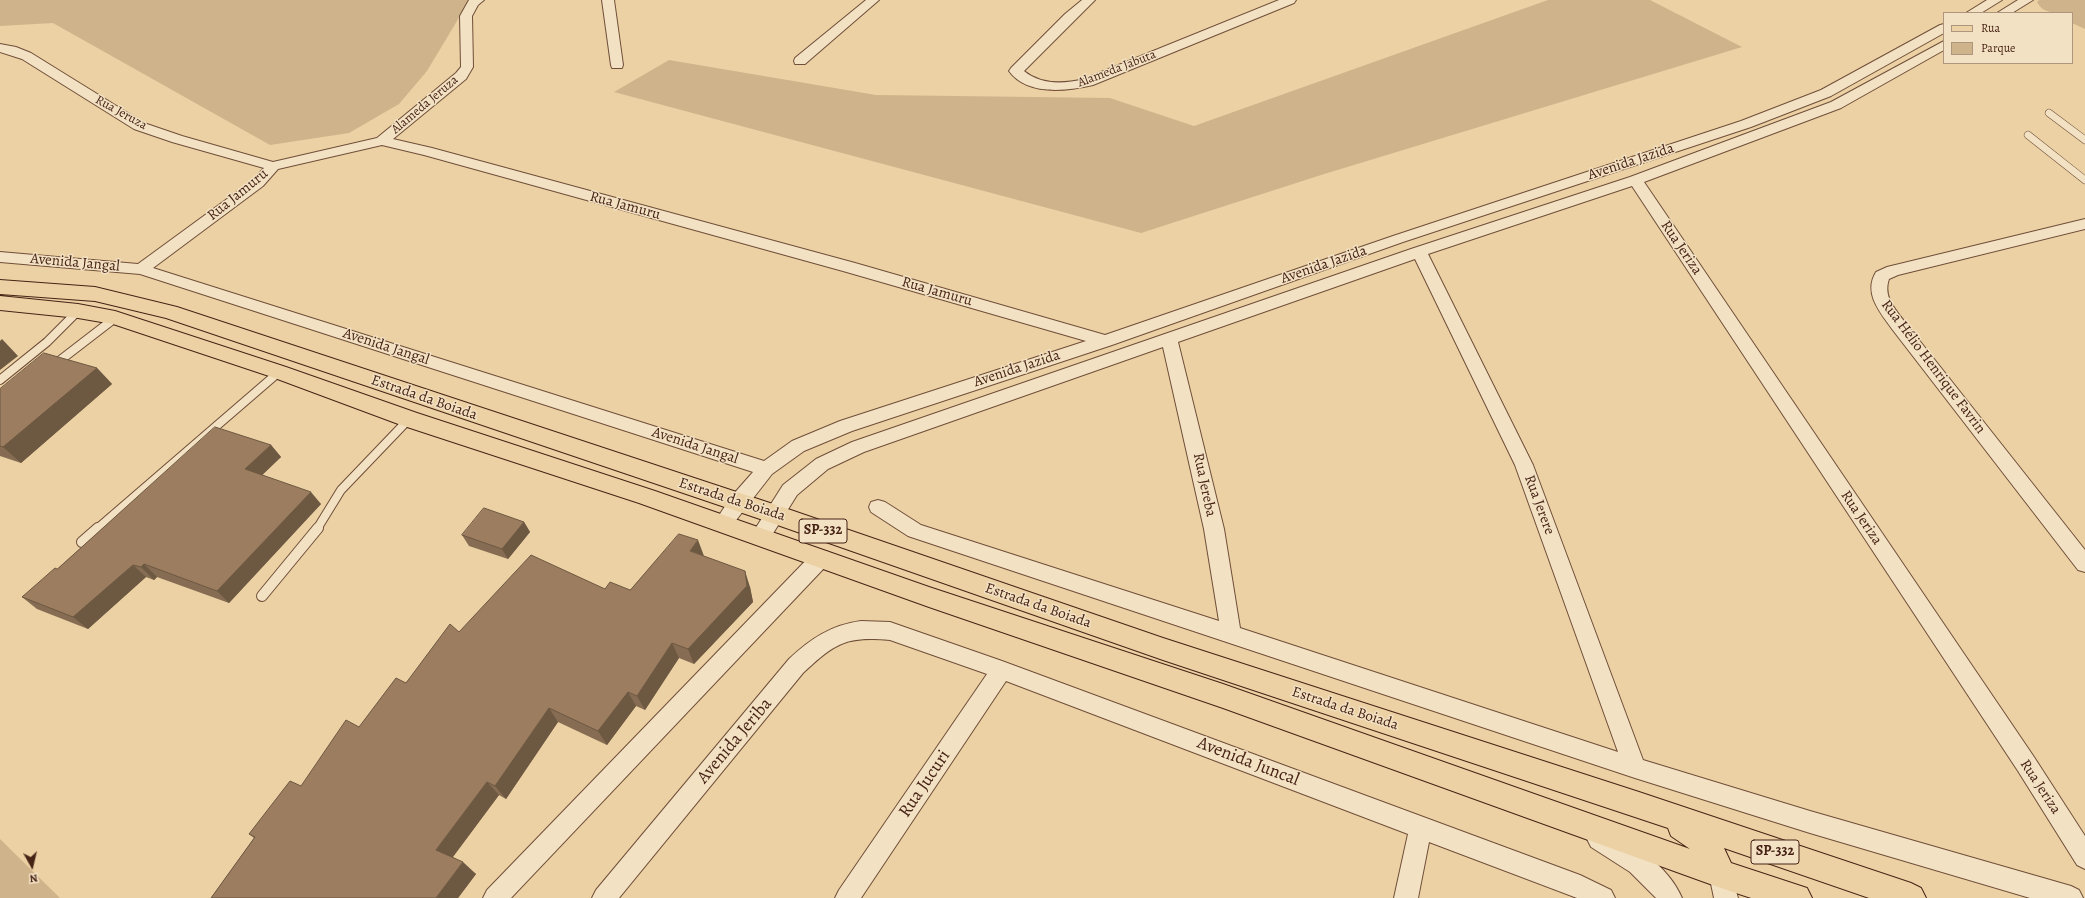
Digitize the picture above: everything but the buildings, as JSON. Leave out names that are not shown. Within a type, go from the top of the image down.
[{"type":"main road","name":"Estrada da Boiada","points":[[0,287],[94,294],[170,312],[774,514],[1163,649],[1639,806]]},
{"type":"main road","name":"Estrada da Boiada","points":[[0,303],[78,311],[115,318],[279,372],[409,419],[723,524],[929,597],[1223,696],[1572,821]]},
{"type":"main road","points":[[1639,806],[1661,818],[1686,828],[1699,837],[1716,860],[1724,886]]},
{"type":"main road","name":"SP-332","points":[[1639,806],[1910,898]]},
{"type":"main road","name":"SP-332","points":[[1572,821],[1724,886],[1796,898]]},
{"type":"street","name":"Alameda Jeruza","points":[[382,141],[461,76],[467,67],[466,16],[472,3],[478,0]]},
{"type":"street","points":[[608,0],[616,65]]},
{"type":"street","points":[[800,61],[873,0]]},
{"type":"street","name":"Alameda Jabuta","points":[[1089,0],[1069,17],[1016,71],[1021,77],[1030,81],[1052,86],[1073,86],[1088,82],[1290,0]]},
{"type":"street","points":[[1974,12],[1996,0]]},
{"type":"street","points":[[2005,12],[2027,0]]},
{"type":"street","name":"Avenida Jazida","points":[[723,524],[738,502],[766,469],[798,446],[846,426],[1104,341],[1405,237],[1746,124],[1826,93],[1943,29]]},
{"type":"street","name":"Avenida Jazida","points":[[760,537],[790,490],[822,464],[858,447],[1419,252],[1635,180],[1836,105],[1943,46]]},
{"type":"street","name":"Rua Jeruza","points":[[0,48],[26,55],[40,66],[139,126],[177,139],[273,166]]},
{"type":"street","name":"Rua Jamuru","points":[[141,269],[258,182],[273,166],[382,141],[427,151],[833,263],[1104,341],[1134,352]]},
{"type":"street","name":"Rua Jeriza","points":[[1618,166],[1614,170],[1619,177],[1635,180],[2021,758],[2085,857]]},
{"type":"street","name":"Rua Hélio Henrique Favrin","points":[[2085,224],[1893,271],[1882,276],[1878,285],[1880,297],[1898,325],[2085,564]]},
{"type":"street","points":[[1405,237],[1398,246],[1401,249],[1419,252]]},
{"type":"street","name":"Rua Jerere","points":[[1419,252],[1524,466],[1635,768]]},
{"type":"street","name":"Avenida Jangal","points":[[0,257],[141,269],[766,469]]},
{"type":"street","name":"Rua Jereba","points":[[1169,339],[1196,443],[1214,529],[1231,634]]},
{"type":"street","points":[[878,507],[915,531],[980,551],[1635,768],[1810,822],[2071,898]]},
{"type":"street","points":[[495,898],[821,558]]},
{"type":"street","name":"Avenida Jeriba","points":[[604,898],[796,666],[818,644],[844,631],[872,629],[890,631]]},
{"type":"street","name":"Avenida Juncal","points":[[890,631],[1002,670],[1580,887],[1603,898]]},
{"type":"street","name":"Rua Jucuri","points":[[847,898],[1002,670]]},
{"type":"street","points":[[1572,821],[1651,872],[1660,882],[1670,898]]},
{"type":"street","points":[[1406,898],[1421,827]]},
{"type":"lane","points":[[2049,113],[2085,140]]},
{"type":"lane","points":[[2028,135],[2085,180]]},
{"type":"lane","points":[[0,380],[47,342],[78,311]]},
{"type":"lane","points":[[47,371],[115,318]]},
{"type":"lane","points":[[82,542],[279,372]]},
{"type":"lane","points":[[262,596],[314,535],[341,490],[409,419]]},
{"type":"green space","points":[[0,0],[472,0],[466,6],[427,71],[399,104],[349,133],[270,145],[53,23],[0,26]]},
{"type":"green space","points":[[1548,0],[1650,0],[1742,47],[1321,175],[1141,233],[614,92],[669,60],[876,95],[1110,98],[1194,126]]},
{"type":"green space","points":[[2039,0],[2085,0],[2085,29],[2073,23],[2073,12],[2048,11],[2043,9],[2037,2]]},
{"type":"green space","points":[[0,839],[60,898],[0,898]]}]
